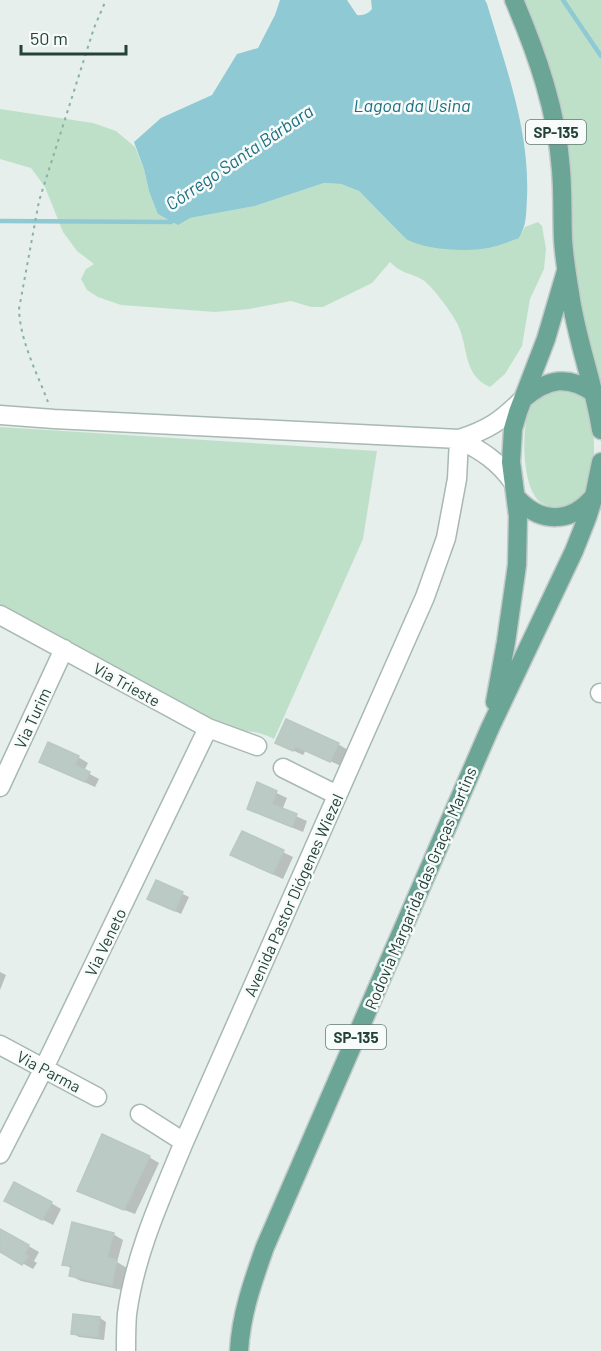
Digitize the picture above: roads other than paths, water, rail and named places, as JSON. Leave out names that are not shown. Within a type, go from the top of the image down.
[{"type":"main road","name":"Rodovia Margarida das Graças Martins","points":[[514,0],[539,64],[557,135],[566,271],[573,317],[598,395],[601,430]]},
{"type":"main road","name":"Rodovia Margarida das Graças Martins","points":[[490,728],[502,667],[517,565],[518,541],[511,462],[513,429],[546,339],[566,271]]},
{"type":"main road","points":[[523,399],[544,384],[557,381],[570,381],[598,395]]},
{"type":"main road","name":"Rodovia Margarida das Graças Martins","points":[[239,1351],[244,1311],[265,1246],[490,728],[574,551],[594,496],[601,462]]},
{"type":"main road","points":[[515,490],[524,506],[533,512],[555,518],[577,512],[594,496]]},
{"type":"street","points":[[0,415],[459,439],[485,430],[523,399]]},
{"type":"street","points":[[459,439],[496,461],[505,471],[515,490]]},
{"type":"street","name":"Avenida Pastor Diógenes Wiezel","points":[[126,1351],[127,1315],[135,1270],[151,1223],[184,1142],[425,597],[446,538],[457,479],[459,439]]},
{"type":"street","name":"Via Trieste","points":[[0,615],[208,728],[257,746]]},
{"type":"street","name":"Via Turim","points":[[0,787],[64,650]]},
{"type":"street","name":"Via Veneto","points":[[0,1154],[44,1068],[208,728]]},
{"type":"street","points":[[283,768],[336,795]]},
{"type":"street","name":"Via Parma","points":[[0,1045],[97,1096]]},
{"type":"street","points":[[140,1114],[184,1142]]},
{"type":"water","name":"Lagoa da Usina","points":[[280,0],[347,0],[359,15],[366,14],[372,9],[371,0],[485,0],[515,100],[525,148],[526,214],[519,238],[495,246],[472,250],[436,248],[414,243],[406,239],[359,191],[341,184],[324,183],[255,206],[190,218],[178,225],[158,214],[134,142],[161,118],[212,95],[237,54],[258,48]]},
{"type":"waterway","name":"Córrego Santa Bárbara","points":[[563,0],[601,56]]},
{"type":"waterway","name":"Córrego Santa Bárbara","points":[[0,221],[171,222],[176,218]]}]
